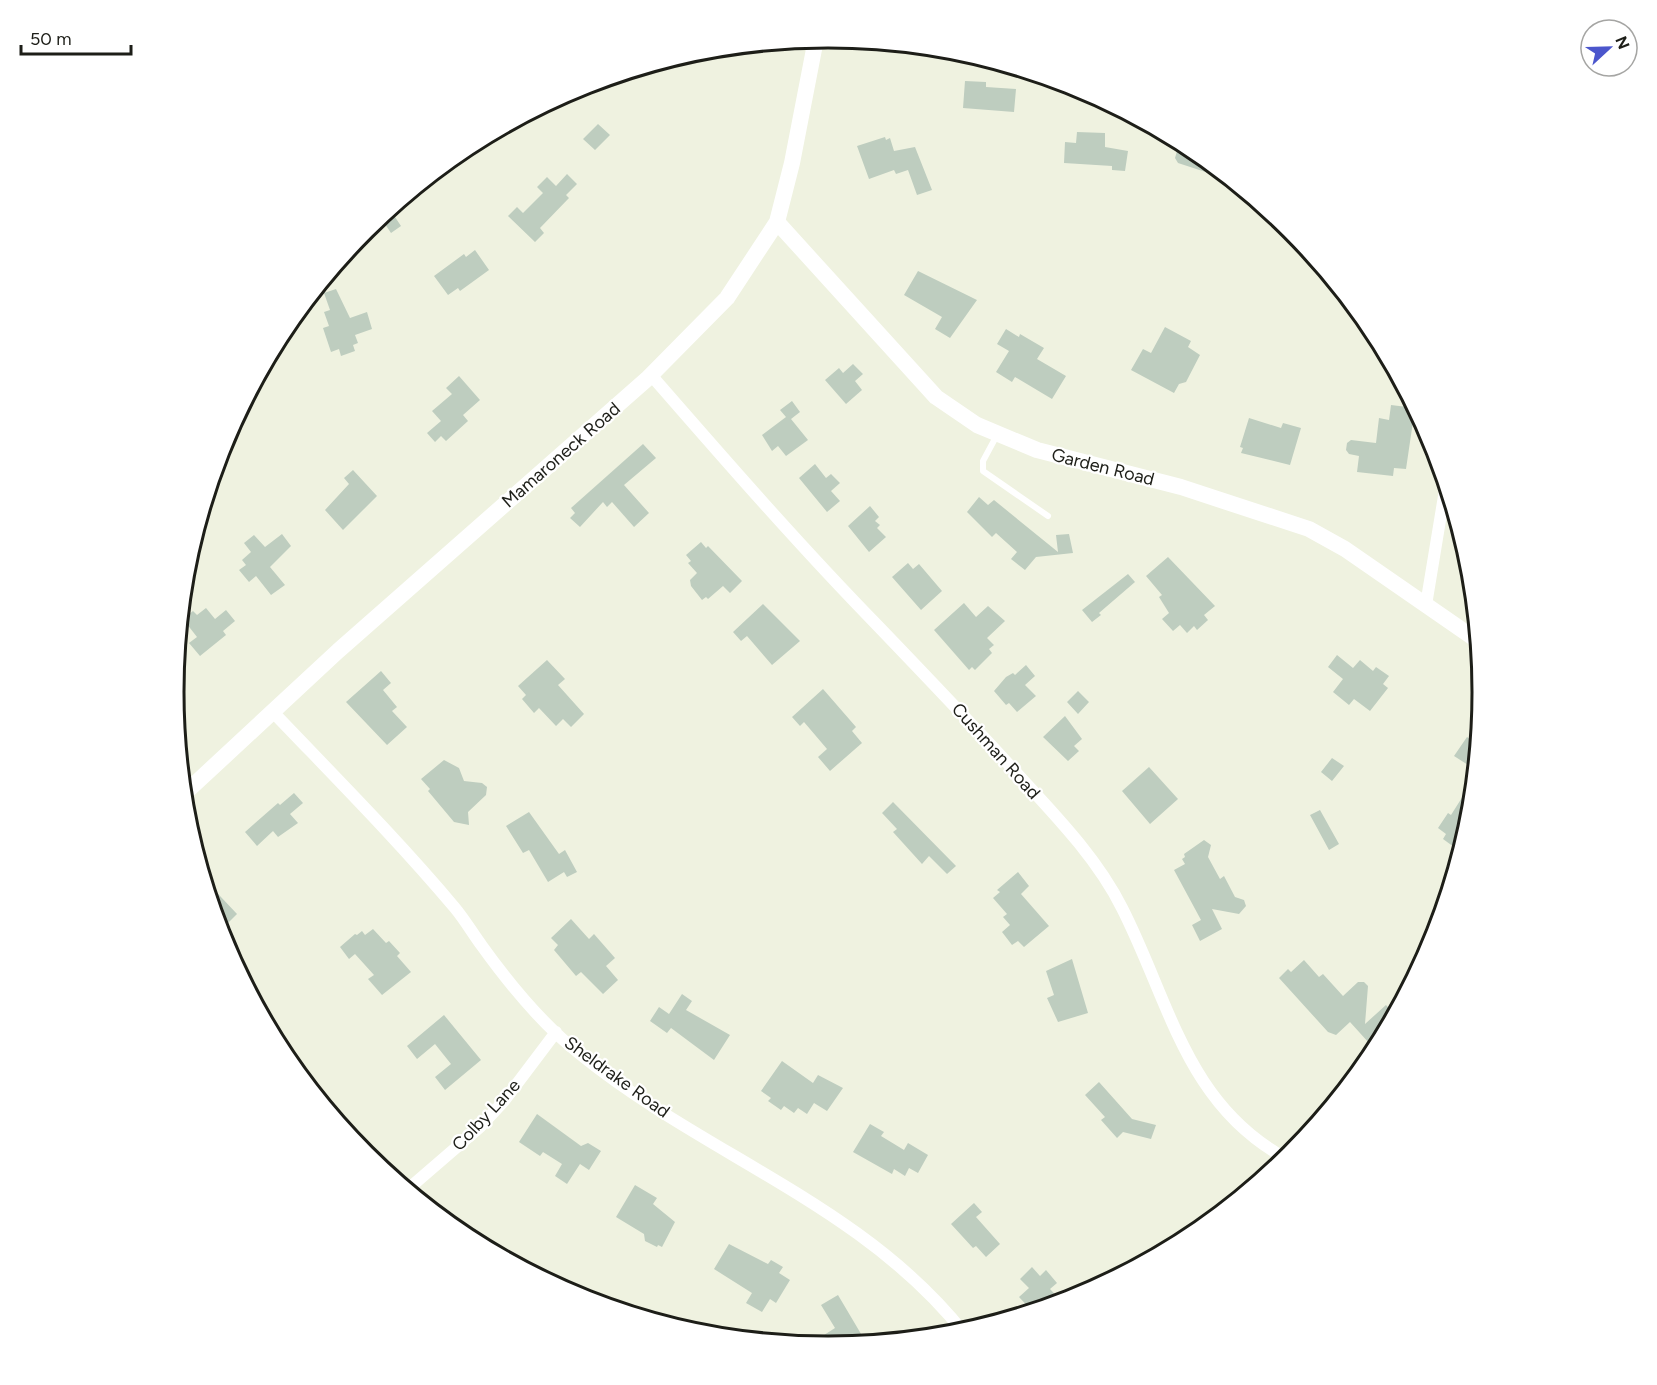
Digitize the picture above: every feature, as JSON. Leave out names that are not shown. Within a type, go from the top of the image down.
[{"type":"street","name":"Mamaroneck Road","points":[[191,786],[272,711],[651,375],[727,298],[777,222],[792,163],[814,48]]},
{"type":"street","name":"Garden Road","points":[[777,222],[936,397],[977,425],[1037,450],[1181,487],[1300,526],[1345,549],[1470,636]]},
{"type":"street","name":"Cushman Road","points":[[651,375],[793,538],[957,707],[1068,831],[1121,906],[1172,1025],[1207,1088],[1242,1130],[1278,1153]]},
{"type":"street","points":[[1426,605],[1443,500]]},
{"type":"street","name":"Sheldrake Road","points":[[272,711],[421,868],[457,910],[519,992],[579,1054],[639,1096],[851,1227],[914,1278],[956,1324]]},
{"type":"street","name":"Colby Lane","points":[[413,1185],[480,1127],[504,1101],[556,1032]]},
{"type":"lane","points":[[997,435],[983,461],[983,471],[1048,516]]},
{"type":"building","points":[[965,81],[986,82],[986,87],[1016,89],[1014,112],[963,108]]},
{"type":"building","points":[[598,124],[610,135],[595,150],[583,139]]},
{"type":"building","points":[[1077,132],[1105,133],[1105,147],[1128,151],[1125,171],[1112,170],[1112,166],[1064,163],[1065,142],[1076,143]]},
{"type":"building","points":[[885,137],[886,140],[890,138],[894,151],[915,147],[932,190],[917,195],[908,170],[896,174],[894,170],[869,179],[857,146]]},
{"type":"building","points":[[1177,151],[1211,174],[1178,163],[1175,158]]},
{"type":"building","points":[[567,174],[577,184],[566,195],[569,198],[540,228],[544,233],[535,242],[508,216],[517,207],[523,213],[543,193],[537,187],[547,177],[556,186]]},
{"type":"building","points":[[395,217],[401,226],[391,233],[386,225]]},
{"type":"building","points":[[475,250],[489,270],[460,291],[458,288],[448,295],[434,276],[464,254],[466,257]]},
{"type":"building","points":[[918,271],[977,300],[950,338],[935,329],[942,317],[904,295]]},
{"type":"building","points":[[336,289],[350,318],[367,312],[372,329],[355,335],[358,343],[353,345],[355,351],[341,356],[339,349],[331,352],[323,328],[329,326],[324,312],[330,310],[324,293]]},
{"type":"building","points":[[1165,327],[1191,341],[1188,347],[1200,355],[1186,382],[1179,384],[1174,393],[1131,370],[1143,349],[1151,353]]},
{"type":"building","points":[[1006,329],[1044,348],[1037,359],[1066,376],[1052,399],[1015,377],[1012,382],[996,372],[1009,351],[997,344]]},
{"type":"building","points":[[853,364],[863,374],[855,381],[862,390],[846,404],[825,380],[839,368],[843,373]]},
{"type":"building","points":[[459,376],[480,400],[463,415],[468,421],[446,441],[441,436],[435,442],[427,433],[441,421],[432,411],[452,394],[446,388]]},
{"type":"building","points":[[792,401],[800,412],[791,419],[808,440],[786,456],[778,446],[772,451],[762,435],[786,417],[780,410]]},
{"type":"building","points":[[1391,405],[1407,407],[1413,421],[1406,469],[1394,468],[1393,476],[1357,472],[1359,456],[1349,454],[1346,450],[1347,443],[1351,440],[1376,443],[1379,418],[1389,420]]},
{"type":"building","points":[[1249,418],[1281,428],[1283,423],[1301,428],[1290,465],[1241,453],[1243,448],[1240,447]]},
{"type":"building","points":[[643,444],[656,458],[624,485],[649,513],[634,527],[612,502],[607,507],[603,502],[580,527],[570,518],[575,513],[571,508]]},
{"type":"building","points":[[815,464],[826,478],[831,474],[840,483],[831,491],[840,501],[827,512],[799,478]]},
{"type":"building","points":[[353,470],[377,496],[343,530],[325,510],[349,484],[344,478]]},
{"type":"building","points":[[979,497],[988,505],[994,500],[1058,552],[1056,535],[1069,534],[1073,553],[1036,557],[1025,570],[1011,559],[1017,552],[996,533],[992,537],[967,512]]},
{"type":"building","points":[[870,506],[879,517],[875,521],[880,525],[877,528],[886,537],[869,552],[848,526]]},
{"type":"building","points":[[282,534],[291,546],[270,567],[285,585],[271,595],[256,576],[249,582],[239,570],[246,565],[242,560],[251,552],[244,543],[254,535],[265,547]]},
{"type":"building","points":[[701,542],[706,548],[708,546],[742,581],[730,593],[723,586],[708,599],[706,597],[702,600],[691,586],[690,580],[697,573],[688,563],[691,561],[686,555]]},
{"type":"building","points":[[1168,557],[1215,606],[1204,615],[1208,620],[1197,630],[1194,626],[1187,633],[1180,625],[1173,631],[1162,619],[1169,613],[1159,597],[1162,595],[1146,576]]},
{"type":"building","points":[[908,563],[913,569],[919,564],[942,591],[921,610],[892,577]]},
{"type":"building","points":[[1128,574],[1135,582],[1099,613],[1101,615],[1092,622],[1082,610]]},
{"type":"building","points":[[964,603],[976,617],[988,606],[1005,621],[987,638],[994,645],[989,649],[992,653],[975,670],[972,667],[969,670],[934,630]]},
{"type":"building","points":[[763,604],[800,641],[772,665],[747,636],[741,641],[733,632]]},
{"type":"building","points":[[206,608],[215,619],[226,610],[235,621],[223,631],[226,635],[200,656],[189,643],[197,637],[188,625],[189,614],[193,611],[197,615]]},
{"type":"building","points":[[1337,655],[1353,668],[1360,660],[1373,671],[1376,667],[1389,676],[1383,684],[1388,688],[1370,711],[1354,699],[1349,705],[1333,692],[1343,679],[1328,667]]},
{"type":"building","points":[[547,660],[565,679],[558,685],[584,714],[571,727],[563,719],[556,726],[539,708],[534,713],[522,699],[526,695],[518,686]]},
{"type":"building","points":[[1026,665],[1035,676],[1025,685],[1036,696],[1017,712],[1009,703],[1006,705],[994,691],[1006,677],[1013,673],[1015,675]]},
{"type":"building","points":[[381,671],[391,683],[383,690],[397,707],[392,711],[407,727],[387,745],[346,702]]},
{"type":"building","points":[[823,689],[856,727],[852,731],[862,743],[830,771],[818,757],[827,749],[804,722],[800,726],[792,717]]},
{"type":"building","points":[[1078,691],[1089,702],[1078,714],[1067,702]]},
{"type":"building","points":[[1065,716],[1082,739],[1074,746],[1079,751],[1068,761],[1043,737]]},
{"type":"building","points":[[1467,737],[1471,740],[1468,765],[1454,756]]},
{"type":"building","points":[[1332,758],[1344,766],[1332,781],[1321,772]]},
{"type":"building","points":[[444,760],[459,768],[464,781],[482,783],[487,787],[486,795],[468,812],[469,825],[454,822],[421,779]]},
{"type":"building","points":[[1149,767],[1178,799],[1150,824],[1122,791]]},
{"type":"building","points":[[294,793],[303,803],[290,814],[298,823],[278,837],[273,831],[257,846],[245,832],[278,803],[280,805]]},
{"type":"building","points":[[1465,793],[1454,847],[1443,839],[1446,834],[1438,828],[1448,813],[1451,815]]},
{"type":"building","points":[[893,802],[956,866],[947,874],[929,856],[922,864],[893,832],[897,829],[882,813]]},
{"type":"building","points":[[1320,810],[1339,844],[1329,850],[1310,815]]},
{"type":"building","points":[[529,812],[559,854],[565,850],[577,872],[567,877],[564,872],[548,882],[529,850],[523,853],[506,826]]},
{"type":"building","points":[[1204,840],[1211,845],[1208,857],[1220,879],[1224,876],[1235,897],[1244,900],[1246,906],[1239,914],[1212,909],[1222,929],[1200,941],[1192,925],[1201,920],[1174,870],[1185,864],[1182,859],[1185,857],[1184,854]]},
{"type":"building","points":[[1018,872],[1029,886],[1021,894],[1049,926],[1024,947],[1018,941],[1012,945],[1002,932],[1010,925],[1003,917],[1007,914],[993,898],[1000,892],[997,890]]},
{"type":"building","points":[[215,891],[237,914],[227,924]]},
{"type":"building","points":[[571,919],[589,939],[594,934],[615,958],[606,966],[618,980],[603,994],[581,972],[576,976],[554,950],[558,945],[551,938]]},
{"type":"building","points":[[373,929],[386,943],[389,941],[400,953],[397,956],[411,972],[382,995],[368,979],[374,975],[355,954],[349,959],[340,947],[355,934],[362,931],[365,935]]},
{"type":"building","points":[[1072,959],[1088,1013],[1058,1022],[1047,998],[1054,995],[1046,971]]},
{"type":"building","points":[[1304,960],[1319,977],[1323,974],[1343,996],[1358,982],[1364,982],[1368,986],[1365,1024],[1386,1005],[1390,1009],[1369,1043],[1350,1022],[1336,1035],[1328,1032],[1279,978],[1288,969],[1291,972]]},
{"type":"building","points":[[682,994],[692,1001],[686,1010],[730,1035],[714,1060],[671,1028],[667,1033],[650,1021],[659,1007],[669,1014]]},
{"type":"building","points":[[444,1015],[481,1060],[445,1090],[435,1077],[451,1064],[435,1044],[417,1059],[407,1046]]},
{"type":"building","points":[[782,1061],[813,1083],[818,1075],[843,1088],[827,1111],[814,1103],[807,1114],[798,1108],[794,1113],[784,1106],[781,1110],[768,1101],[771,1098],[761,1091]]},
{"type":"building","points":[[1099,1082],[1132,1119],[1156,1125],[1151,1139],[1123,1132],[1117,1138],[1101,1120],[1105,1117],[1085,1095]]},
{"type":"building","points":[[537,1114],[581,1146],[588,1143],[601,1151],[589,1170],[580,1164],[567,1184],[555,1176],[562,1164],[543,1152],[540,1156],[519,1142]]},
{"type":"building","points":[[870,1124],[884,1132],[881,1136],[904,1150],[908,1143],[928,1155],[918,1173],[909,1168],[905,1176],[894,1169],[892,1174],[853,1152]]},
{"type":"building","points":[[635,1185],[657,1198],[653,1204],[675,1222],[662,1247],[645,1241],[644,1234],[616,1217]]},
{"type":"building","points":[[974,1203],[982,1212],[976,1217],[1000,1244],[986,1257],[976,1246],[973,1248],[951,1224]]},
{"type":"building","points":[[729,1244],[768,1264],[771,1260],[783,1267],[779,1273],[790,1280],[776,1303],[770,1299],[762,1312],[746,1303],[752,1293],[714,1269]]},
{"type":"building","points":[[1032,1267],[1040,1276],[1046,1270],[1057,1283],[1050,1289],[1056,1295],[1027,1306],[1019,1297],[1029,1288],[1020,1279]]},
{"type":"building","points":[[838,1295],[862,1336],[821,1337],[835,1328],[821,1305]]}]
